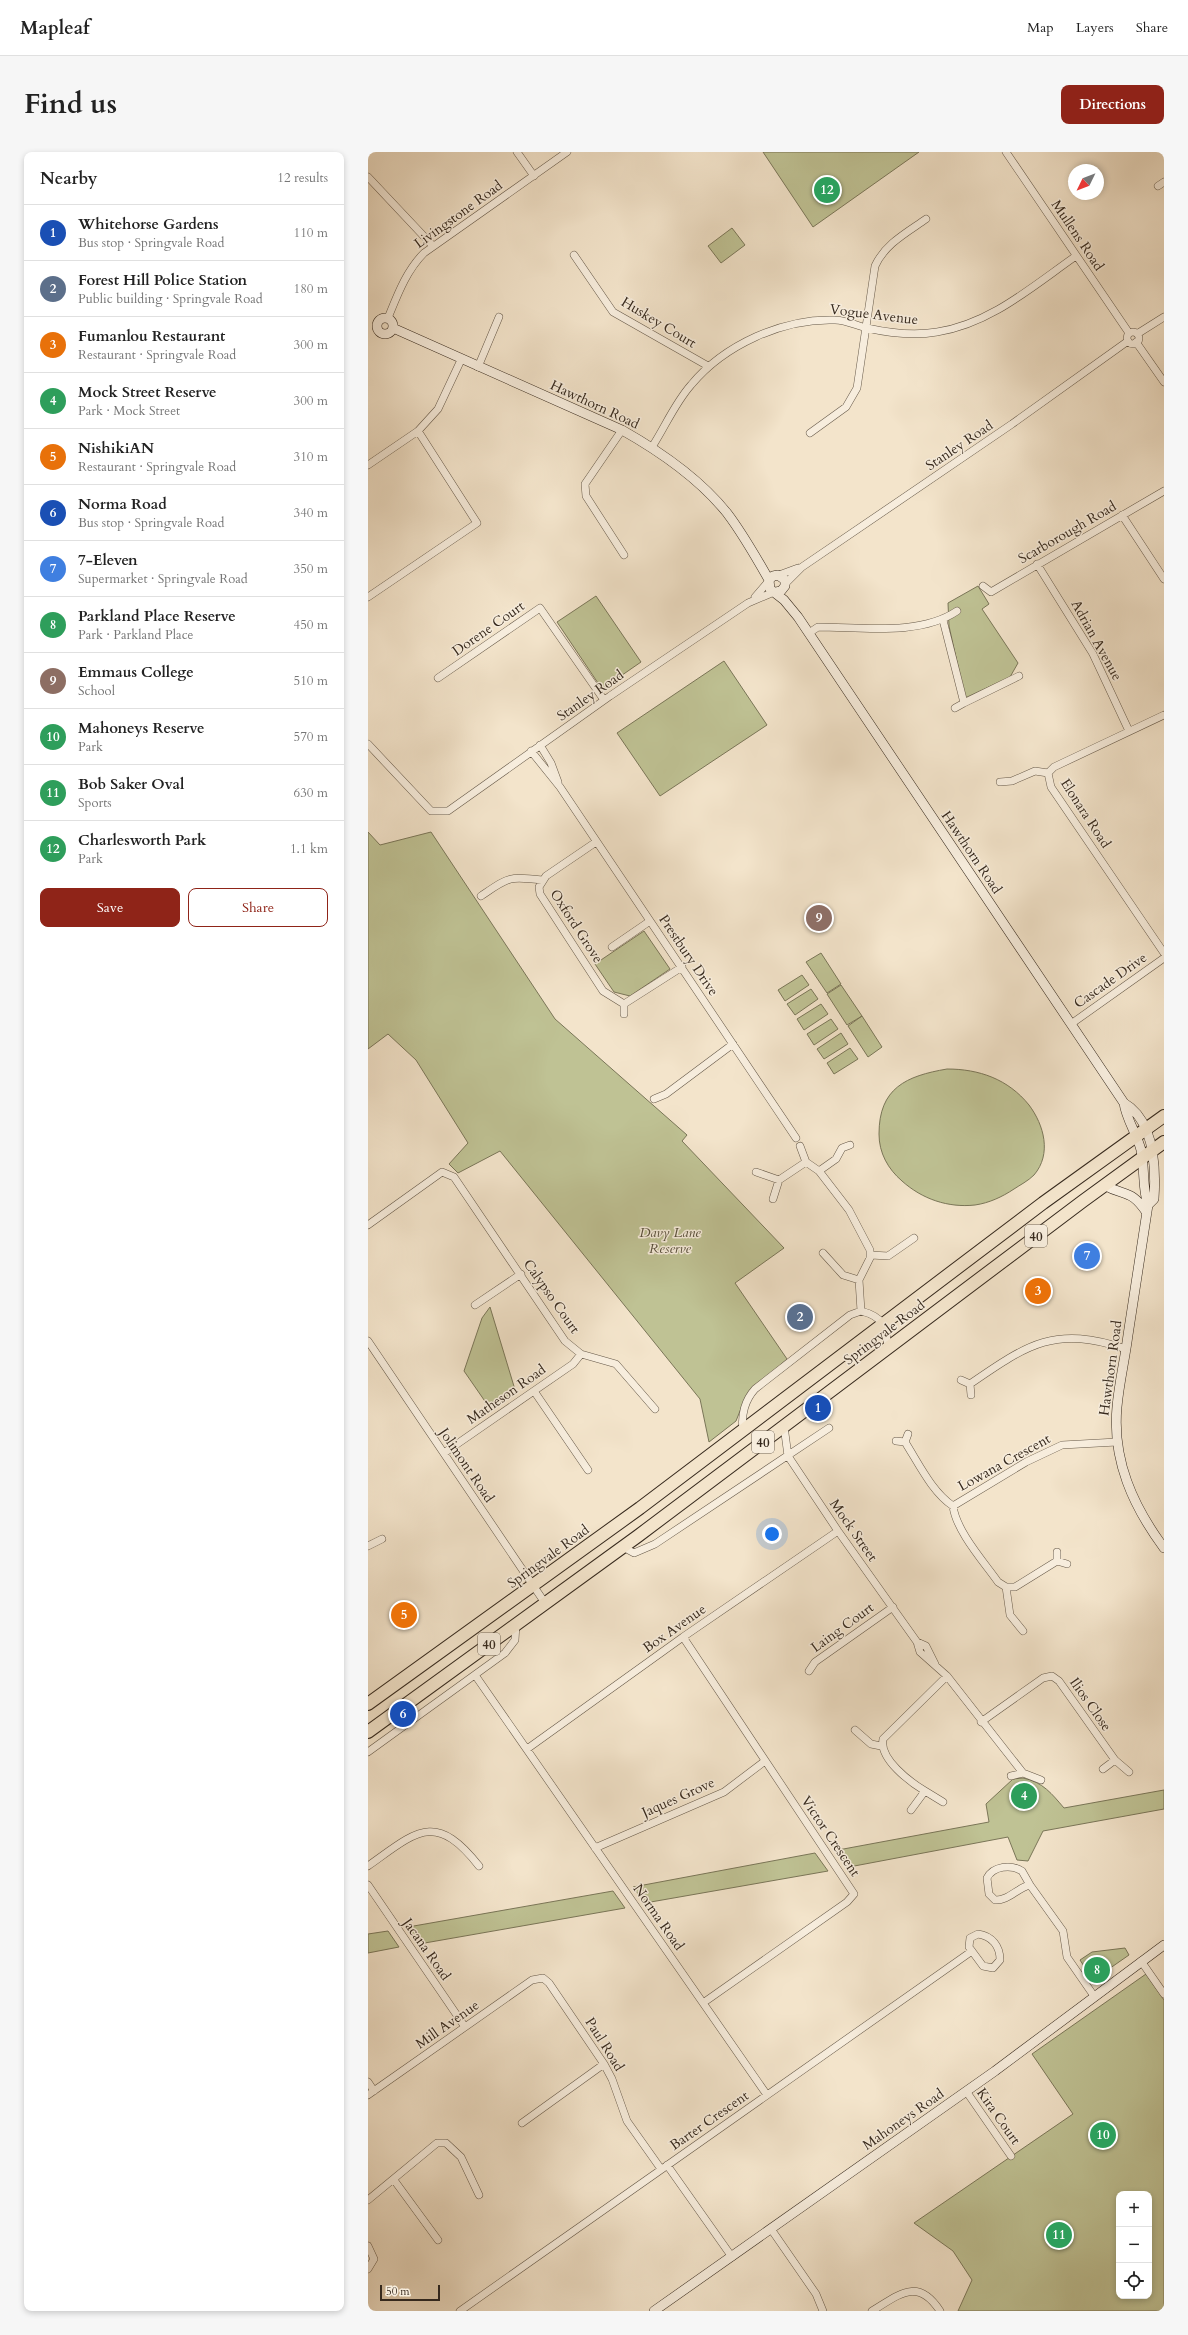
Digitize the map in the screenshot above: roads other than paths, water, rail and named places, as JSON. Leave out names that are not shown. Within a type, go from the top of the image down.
[{"type":"highway","name":"Springvale Road","points":[[368,1704],[743,1430],[1058,1192],[1164,1116]]},
{"type":"highway","name":"Springvale Road","points":[[368,1732],[623,1547],[1164,1142]]},
{"type":"main road","points":[[383,318],[388,318],[393,324],[393,328],[390,333],[382,333],[378,329],[378,324],[383,318]]},
{"type":"main road","points":[[368,320],[378,324]]},
{"type":"main road","name":"Hawthorn Road","points":[[393,328],[622,430],[652,447],[702,486],[727,513],[752,550],[769,581]]},
{"type":"main road","name":"Hawthorn Road","points":[[752,550],[770,570],[779,575]]},
{"type":"main road","points":[[779,575],[786,583],[784,589],[775,592],[769,587],[769,581],[773,576],[779,575]]},
{"type":"main road","name":"Hawthorn Road","points":[[786,583],[798,617]]},
{"type":"main road","name":"Hawthorn Road","points":[[775,592],[798,617],[809,633],[1124,1103],[1125,1111],[1141,1132],[1147,1154],[1155,1166],[1154,1199],[1148,1209],[1117,1405],[1117,1442],[1121,1465],[1134,1501],[1164,1548]]},
{"type":"main road","points":[[1104,1186],[1131,1195],[1148,1209]]},
{"type":"main road","name":"Mahoneys Road","points":[[654,2311],[966,2091],[1164,1945]]},
{"type":"street","points":[[517,152],[534,176]]},
{"type":"street","name":"Livingstone Road","points":[[388,318],[415,262],[433,246],[567,152]]},
{"type":"street","name":"Mullens Road","points":[[1006,152],[1129,333]]},
{"type":"street","points":[[368,178],[433,246]]},
{"type":"street","points":[[810,433],[846,407],[857,388],[875,266],[881,254],[891,244],[926,219]]},
{"type":"street","name":"Huskey Court","points":[[574,255],[613,312],[708,366]]},
{"type":"street","name":"Vogue Avenue","points":[[652,447],[690,386],[708,366],[751,339],[776,328],[802,322],[836,320],[867,328],[914,334],[957,328],[994,312],[1076,256]]},
{"type":"street","points":[[478,367],[499,317]]},
{"type":"street","points":[[1136,342],[1132,344],[1128,341],[1127,337],[1129,333],[1134,332],[1137,334],[1164,317]]},
{"type":"street","points":[[1137,334],[1136,342],[1164,382]]},
{"type":"street","name":"Stanley Road","points":[[786,583],[802,567],[1012,424],[1128,341]]},
{"type":"street","points":[[368,465],[418,431],[438,409],[462,360]]},
{"type":"street","points":[[622,430],[585,484],[586,496],[624,555]]},
{"type":"street","points":[[368,597],[477,523],[418,431]]},
{"type":"street","name":"Scarborough Road","points":[[983,586],[991,592],[1164,491]]},
{"type":"street","points":[[1122,516],[1164,579]]},
{"type":"street","name":"Adrian Avenue","points":[[1037,564],[1093,654],[1129,731]]},
{"type":"street","name":"Stanley Road","points":[[779,575],[802,567]]},
{"type":"street","name":"Stanley Road","points":[[748,603],[769,581]]},
{"type":"street","name":"Stanley Road","points":[[368,744],[431,811],[448,811],[604,700],[748,603],[775,592]]},
{"type":"street","name":"Dorene Court","points":[[438,678],[540,608],[604,700]]},
{"type":"street","points":[[809,633],[818,627],[918,627],[943,620],[957,610]]},
{"type":"street","points":[[943,620],[964,703]]},
{"type":"street","points":[[955,708],[1019,676]]},
{"type":"street","name":"Elonara Road","points":[[1164,715],[1054,767],[1048,773],[1051,787],[1164,953]]},
{"type":"street","name":"Prestbury Drive","points":[[540,745],[551,764],[560,787]]},
{"type":"street","name":"Prestbury Drive","points":[[531,751],[560,787],[796,1138]]},
{"type":"street","points":[[1000,782],[1012,781],[1036,771],[1048,773]]},
{"type":"street","name":"Oxford Grove","points":[[596,842],[542,880],[539,887],[540,894],[603,991],[624,1004]]},
{"type":"street","points":[[481,896],[507,878],[514,877],[542,880]]},
{"type":"street","points":[[612,947],[650,921]]},
{"type":"street","name":"Cascade Drive","points":[[1071,1024],[1164,958]]},
{"type":"street","points":[[624,1014],[624,1004],[682,967]]},
{"type":"street","points":[[654,1099],[666,1094],[733,1044]]},
{"type":"street","points":[[819,1171],[836,1159],[842,1148],[850,1145]]},
{"type":"street","points":[[800,1146],[806,1162],[819,1171],[854,1218],[870,1254],[859,1280],[861,1311]]},
{"type":"street","points":[[773,1199],[779,1180],[806,1162]]},
{"type":"street","name":"Calypso Court","points":[[368,1224],[442,1172],[454,1176],[565,1341],[581,1354],[616,1364],[655,1409]]},
{"type":"street","points":[[756,1172],[779,1180]]},
{"type":"street","points":[[870,1254],[888,1256],[914,1238]]},
{"type":"street","points":[[823,1253],[843,1275],[859,1280]]},
{"type":"street","points":[[475,1305],[521,1274]]},
{"type":"street","points":[[743,1430],[742,1419],[746,1402],[755,1389],[850,1315],[861,1311],[875,1316],[883,1324],[887,1332],[888,1348]]},
{"type":"street","points":[[970,1384],[1021,1350],[1048,1341],[1077,1337],[1126,1349]]},
{"type":"street","name":"Jolimont Road","points":[[368,1341],[545,1603]]},
{"type":"street","name":"Matheson Road","points":[[444,1453],[573,1364],[581,1354]]},
{"type":"street","points":[[961,1380],[970,1384]]},
{"type":"street","points":[[970,1384],[971,1395]]},
{"type":"street","points":[[534,1391],[588,1470]]},
{"type":"street","name":"Mock Street","points":[[784,1426],[788,1456],[838,1531],[917,1642],[926,1646],[931,1653],[935,1664],[1023,1773],[1041,1780]]},
{"type":"street","points":[[623,1547],[634,1553],[652,1546],[829,1428]]},
{"type":"street","points":[[905,1442],[908,1434]]},
{"type":"street","points":[[896,1440],[905,1442],[936,1491],[944,1500],[953,1506],[954,1516],[998,1582],[1006,1587],[1014,1587],[1057,1561],[1067,1564]]},
{"type":"street","name":"Lowana Crescent","points":[[953,1506],[1026,1462],[1062,1445],[1117,1442]]},
{"type":"street","name":"Box Avenue","points":[[527,1749],[683,1637],[838,1531]]},
{"type":"street","points":[[368,1546],[382,1540]]},
{"type":"street","points":[[1057,1552],[1057,1561]]},
{"type":"street","points":[[1006,1587],[1010,1615],[1023,1631]]},
{"type":"street","name":"Laing Court","points":[[809,1671],[815,1662],[893,1607]]},
{"type":"street","points":[[368,1752],[510,1648],[516,1637],[516,1624]]},
{"type":"street","name":"Victor Crescent","points":[[683,1637],[854,1894],[847,1902],[703,2003]]},
{"type":"street","name":"Norma Road","points":[[474,1675],[767,2095]]},
{"type":"street","points":[[881,1746],[883,1739],[946,1676]]},
{"type":"street","name":"Ilios Close","points":[[981,1722],[1043,1678],[1052,1676],[1059,1681],[1115,1760],[1129,1772]]},
{"type":"street","points":[[855,1730],[872,1744],[881,1746],[887,1756],[904,1776],[943,1802]]},
{"type":"street","points":[[1103,1769],[1115,1760]]},
{"type":"street","name":"Jaques Grove","points":[[595,1848],[724,1792],[765,1761]]},
{"type":"street","points":[[1011,1776],[1023,1773]]},
{"type":"street","points":[[911,1810],[925,1791]]},
{"type":"street","points":[[368,1866],[411,1835],[428,1831],[444,1834],[456,1841],[479,1866]]},
{"type":"street","points":[[1030,1885],[1023,1887],[1002,1900],[995,1900],[989,1894],[987,1878],[996,1869],[1017,1867],[1022,1870],[1030,1885],[1063,1931],[1067,1957],[1094,1996]]},
{"type":"street","name":"Jacana Road","points":[[368,1885],[465,2028]]},
{"type":"street","points":[[978,1934],[985,1935],[998,1947],[1000,1960],[997,1965],[988,1968],[983,1966],[972,1951],[969,1947],[970,1938],[978,1934]]},
{"type":"street","name":"Barter Crescent","points":[[460,2311],[972,1951]]},
{"type":"street","points":[[1141,1961],[1164,1994]]},
{"type":"street","name":"Mill Avenue","points":[[371,2093],[532,1980],[543,1978]]},
{"type":"street","name":"Paul Road","points":[[543,1978],[549,1983],[604,2064],[612,2079],[627,2121],[732,2257]]},
{"type":"street","points":[[522,2123],[604,2064]]},
{"type":"street","points":[[368,2082],[371,2093]]},
{"type":"street","name":"Kira Court","points":[[966,2091],[1011,2156]]},
{"type":"street","points":[[368,2200],[437,2144],[446,2142],[461,2157],[479,2195]]},
{"type":"street","points":[[394,2180],[438,2240]]},
{"type":"street","points":[[771,2229],[816,2294],[823,2311]]},
{"type":"street","points":[[368,2246],[374,2259],[368,2269]]},
{"type":"street","points":[[872,2311],[903,2293],[916,2291],[928,2295],[940,2311]]},
{"type":"place","name":"Charlesworth Park","points":[[827,190]]},
{"type":"place","name":"Emmaus College","points":[[819,918]]},
{"type":"place","name":"7-Eleven","points":[[1087,1256]]},
{"type":"place","name":"Fumanlou Restaurant","points":[[1038,1291]]},
{"type":"place","name":"Forest Hill Police Station","points":[[800,1317]]},
{"type":"place","name":"Whitehorse Gardens","points":[[818,1408]]},
{"type":"place","name":"NishikiAN","points":[[404,1615]]},
{"type":"place","name":"Norma Road","points":[[403,1714]]},
{"type":"place","name":"Mock Street Reserve","points":[[1024,1796]]},
{"type":"place","name":"Parkland Place Reserve","points":[[1097,1970]]},
{"type":"place","name":"Mahoneys Reserve","points":[[1103,2135]]},
{"type":"place","name":"Bob Saker Oval","points":[[1059,2235]]},
{"type":"park label","name":"Davy Lane Reserve","points":[[670,1240]]}]
